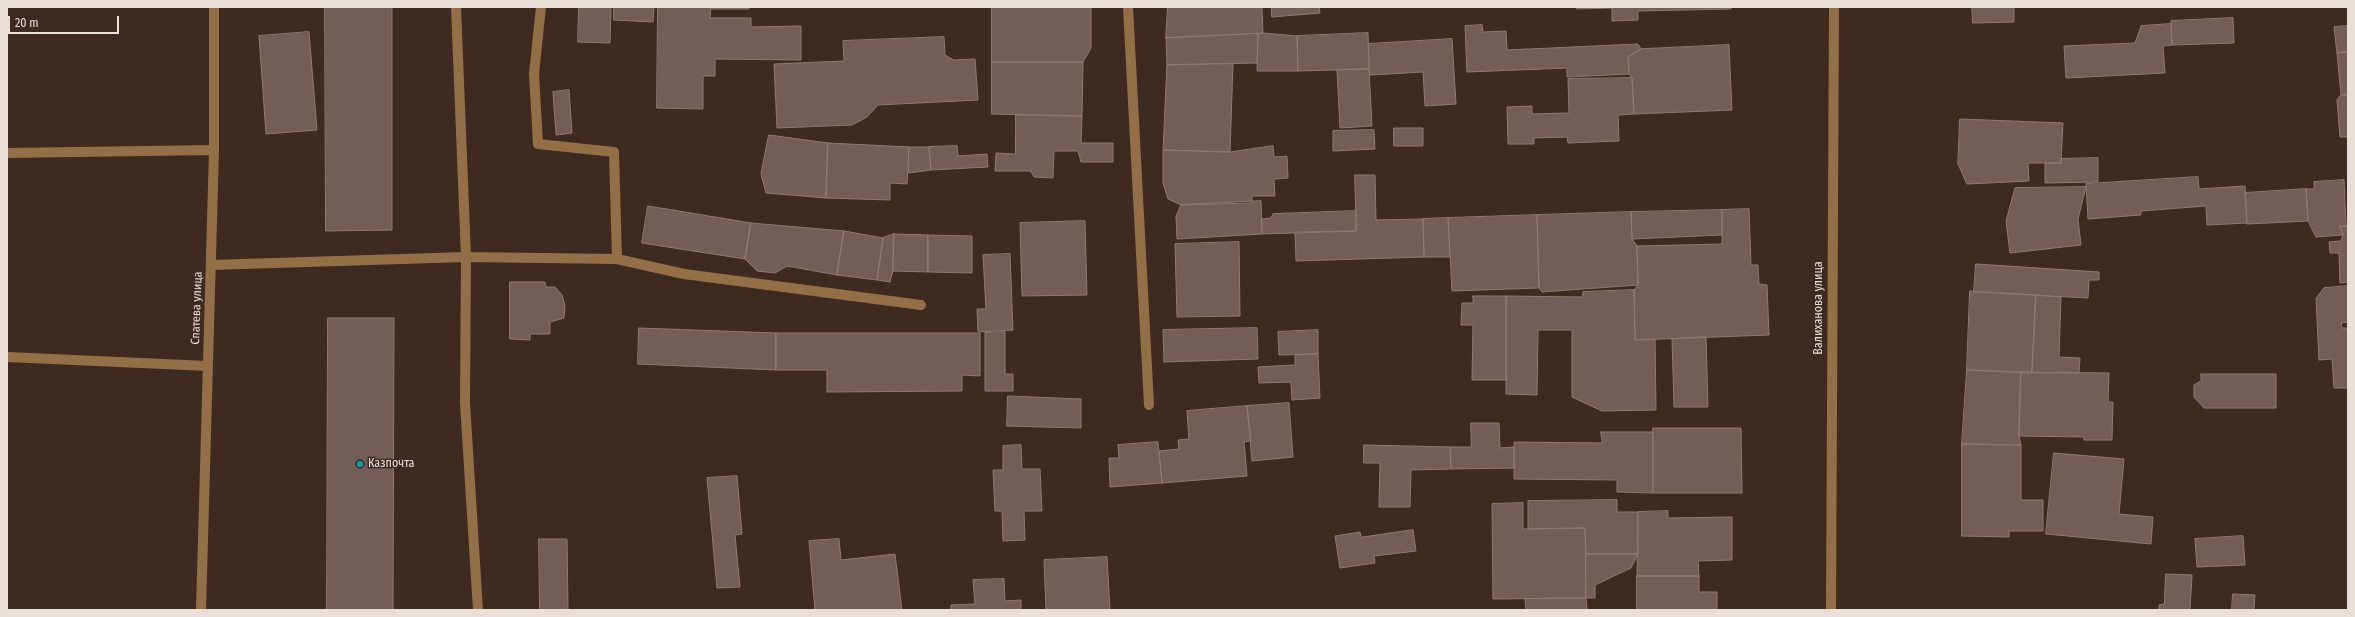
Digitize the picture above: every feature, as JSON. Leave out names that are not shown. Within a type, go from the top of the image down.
[{"type":"street","name":"Спатева улица","points":[[201,610],[214,150],[214,7]]},
{"type":"street","points":[[456,7],[466,257],[465,403],[478,610]]},
{"type":"street","points":[[541,7],[534,74],[538,144],[614,152],[617,259]]},
{"type":"street","points":[[1128,7],[1149,405]]},
{"type":"street","name":"Валиханова улица","points":[[1830,610],[1834,7]]},
{"type":"street","points":[[7,153],[214,150]]},
{"type":"street","points":[[211,264],[466,257],[617,259],[684,274],[920,306]]},
{"type":"street","points":[[7,357],[208,366]]},
{"type":"building","points":[[325,7],[392,7],[392,230],[326,231]]},
{"type":"building","points":[[579,7],[611,7],[610,43],[578,42]]},
{"type":"building","points":[[614,7],[654,7],[653,22],[614,20]]},
{"type":"building","points":[[658,7],[711,7],[710,18],[751,18],[751,27],[801,26],[801,60],[715,59],[715,76],[703,76],[703,109],[657,108]]},
{"type":"building","points":[[712,7],[749,7],[749,9],[712,9]]},
{"type":"building","points":[[992,7],[1091,7],[1091,48],[1083,62],[992,62]]},
{"type":"building","points":[[1168,7],[1262,7],[1263,33],[1166,38]]},
{"type":"building","points":[[1272,7],[1319,7],[1320,13],[1272,17]]},
{"type":"building","points":[[1577,7],[1731,7],[1731,9],[1638,11],[1638,20],[1612,21],[1612,8],[1577,9]]},
{"type":"building","points":[[1972,7],[2014,7],[2014,22],[1973,23]]},
{"type":"building","points":[[2233,18],[2234,43],[2172,45],[2171,21]]},
{"type":"building","points":[[2171,24],[2172,45],[2163,46],[2165,73],[2066,78],[2064,46],[2135,43],[2141,26]]},
{"type":"building","points":[[1482,25],[1483,32],[1506,31],[1507,50],[1638,44],[1641,49],[1628,57],[1629,74],[1567,77],[1567,68],[1467,72],[1465,26]]},
{"type":"building","points":[[2348,26],[2348,52],[2337,53],[2334,27]]},
{"type":"building","points":[[309,32],[317,130],[266,134],[259,36]]},
{"type":"building","points":[[1263,33],[1297,36],[1298,71],[1257,71],[1258,34]]},
{"type":"building","points":[[1368,33],[1369,69],[1298,71],[1297,36]]},
{"type":"building","points":[[1258,34],[1257,63],[1167,65],[1166,38]]},
{"type":"building","points":[[944,37],[945,55],[954,60],[975,59],[978,100],[878,105],[867,117],[852,125],[777,128],[774,64],[844,61],[843,41]]},
{"type":"building","points":[[1452,39],[1456,104],[1425,106],[1423,72],[1370,75],[1368,44]]},
{"type":"building","points":[[1729,45],[1732,110],[1634,114],[1632,78],[1629,74],[1628,57],[1641,49]]},
{"type":"building","points":[[2348,52],[2348,95],[2341,95],[2337,53]]},
{"type":"building","points":[[992,62],[1083,62],[1082,116],[992,114]]},
{"type":"building","points":[[1233,64],[1230,152],[1163,150],[1167,65]]},
{"type":"building","points":[[1369,69],[1372,126],[1340,128],[1337,70]]},
{"type":"building","points":[[1632,78],[1634,114],[1618,115],[1619,141],[1568,143],[1567,137],[1534,138],[1534,144],[1508,144],[1507,107],[1532,106],[1532,114],[1569,113],[1568,79]]},
{"type":"building","points":[[569,90],[572,133],[556,135],[553,92]]},
{"type":"building","points":[[2341,95],[2348,95],[2348,137],[2340,137],[2337,100]]},
{"type":"building","points":[[1016,115],[1082,116],[1081,143],[1113,143],[1113,162],[1081,162],[1078,151],[1054,151],[1053,178],[1034,177],[1031,171],[995,171],[996,153],[1015,154]]},
{"type":"building","points":[[1960,119],[2063,123],[2061,163],[2028,163],[2029,181],[1967,184],[1958,164]]},
{"type":"building","points":[[1394,128],[1423,128],[1423,146],[1394,146]]},
{"type":"building","points":[[1374,130],[1375,149],[1333,151],[1333,131]]},
{"type":"building","points":[[769,135],[828,143],[826,198],[766,193],[761,174]]},
{"type":"building","points":[[828,143],[909,147],[907,184],[890,183],[890,200],[826,198]]},
{"type":"building","points":[[957,146],[958,156],[987,154],[988,167],[931,170],[929,147]]},
{"type":"building","points":[[1273,146],[1274,157],[1287,156],[1288,178],[1274,179],[1275,196],[1252,196],[1252,203],[1181,205],[1168,199],[1163,183],[1163,150],[1230,152]]},
{"type":"building","points":[[909,147],[929,147],[931,170],[909,173]]},
{"type":"building","points":[[2098,158],[2098,182],[2045,183],[2045,163],[2061,163],[2060,159]]},
{"type":"building","points":[[1355,175],[1375,175],[1376,220],[1423,219],[1424,257],[1296,261],[1295,232],[1356,231]]},
{"type":"building","points":[[2198,177],[2199,189],[2245,186],[2247,223],[2207,225],[2206,206],[2141,211],[2141,215],[2088,219],[2086,184]]},
{"type":"building","points":[[2344,180],[2346,226],[2340,226],[2343,235],[2316,237],[2308,221],[2306,189],[2314,189],[2314,182]]},
{"type":"building","points":[[2086,187],[2078,219],[2081,245],[2010,253],[2006,221],[2015,188]]},
{"type":"building","points":[[2306,189],[2308,221],[2247,224],[2245,193]]},
{"type":"building","points":[[1261,201],[1262,234],[1177,239],[1176,216],[1181,205]]},
{"type":"building","points":[[648,206],[751,223],[745,259],[642,243]]},
{"type":"building","points":[[1749,209],[1751,265],[1758,265],[1759,284],[1767,285],[1769,335],[1635,340],[1634,290],[1638,285],[1637,246],[1722,244],[1722,210]]},
{"type":"building","points":[[1722,210],[1722,235],[1632,239],[1631,212]]},
{"type":"building","points":[[1356,211],[1356,231],[1262,234],[1262,219],[1271,218],[1273,214]]},
{"type":"building","points":[[1631,212],[1632,239],[1637,246],[1638,285],[1542,292],[1539,288],[1537,215]]},
{"type":"building","points":[[1537,215],[1539,288],[1452,291],[1448,218]]},
{"type":"building","points":[[1448,218],[1450,257],[1424,257],[1423,219]]},
{"type":"building","points":[[1085,221],[1087,295],[1022,296],[1020,223]]},
{"type":"building","points":[[751,223],[844,231],[837,275],[787,266],[775,273],[757,271],[745,259]]},
{"type":"building","points":[[2340,226],[2348,226],[2348,282],[2340,283],[2339,253],[2330,253],[2329,242],[2341,241],[2343,235]]},
{"type":"building","points":[[844,231],[883,238],[877,280],[837,275]]},
{"type":"building","points":[[894,234],[893,271],[890,282],[877,280],[883,238]]},
{"type":"building","points":[[894,234],[928,235],[928,272],[893,271]]},
{"type":"building","points":[[928,235],[972,236],[972,273],[928,272]]},
{"type":"building","points":[[1239,242],[1240,316],[1177,317],[1175,244]]},
{"type":"building","points":[[1010,254],[1013,330],[978,332],[977,309],[986,309],[983,255]]},
{"type":"building","points":[[1976,264],[2099,272],[2099,280],[2089,280],[2088,298],[1974,292]]},
{"type":"building","points":[[510,282],[545,282],[546,287],[555,287],[562,295],[565,306],[564,318],[550,322],[550,334],[530,334],[530,340],[510,339]]},
{"type":"building","points":[[2348,286],[2348,322],[2341,323],[2342,328],[2348,328],[2348,388],[2334,388],[2332,359],[2319,360],[2316,298],[2324,288]]},
{"type":"building","points":[[1634,290],[1635,340],[1655,339],[1656,410],[1602,411],[1572,397],[1572,330],[1538,330],[1537,395],[1506,394],[1506,296],[1582,297],[1583,292]]},
{"type":"building","points":[[1970,291],[2036,295],[2032,373],[1967,370]]},
{"type":"building","points":[[2036,295],[2061,297],[2059,357],[2080,358],[2079,373],[2032,373]]},
{"type":"building","points":[[1473,296],[1506,296],[1506,380],[1472,380],[1473,325],[1461,325],[1462,303],[1473,303]]},
{"type":"building","name":"Казпочта","points":[[328,318],[394,318],[393,610],[327,610]]},
{"type":"building","points":[[639,328],[776,333],[776,370],[638,364]]},
{"type":"building","points":[[1257,328],[1258,359],[1164,362],[1163,330]]},
{"type":"building","points":[[1318,330],[1318,354],[1279,355],[1278,332]]},
{"type":"building","points":[[1005,332],[1005,374],[1013,374],[1013,391],[985,391],[985,333]]},
{"type":"building","points":[[776,333],[980,333],[980,376],[962,375],[962,391],[827,392],[827,370],[776,370]]},
{"type":"building","points":[[1706,337],[1708,407],[1674,407],[1672,339]]},
{"type":"building","points":[[1318,354],[1320,398],[1292,400],[1291,382],[1259,383],[1258,367],[1295,365],[1295,355]]},
{"type":"building","points":[[1967,370],[2021,372],[2019,436],[2021,445],[1962,444]]},
{"type":"building","points":[[2021,372],[2109,373],[2108,402],[2113,402],[2112,440],[2084,440],[2084,437],[2019,436]]},
{"type":"building","points":[[2201,374],[2276,374],[2276,408],[2204,408],[2194,397],[2194,385],[2201,381]]},
{"type":"building","points":[[1008,396],[1081,399],[1081,428],[1007,426]]},
{"type":"building","points":[[1289,403],[1293,457],[1252,461],[1247,406]]},
{"type":"building","points":[[1247,406],[1251,441],[1244,442],[1247,476],[1162,483],[1159,451],[1179,449],[1178,440],[1189,439],[1187,411]]},
{"type":"building","points":[[1471,423],[1499,423],[1500,448],[1514,447],[1514,468],[1451,469],[1450,447],[1471,447]]},
{"type":"building","points":[[1653,428],[1741,428],[1742,493],[1653,493]]},
{"type":"building","points":[[1601,432],[1653,432],[1653,493],[1617,492],[1617,480],[1514,479],[1514,442],[1602,443]]},
{"type":"building","points":[[1158,442],[1162,483],[1110,487],[1109,458],[1119,458],[1118,445]]},
{"type":"building","points":[[1962,444],[2021,445],[2021,500],[2043,500],[2043,531],[2009,531],[2009,537],[1962,536]]},
{"type":"building","points":[[1021,445],[1022,469],[1040,469],[1042,511],[1024,511],[1025,540],[1003,541],[1002,511],[995,511],[993,470],[1003,470],[1003,446]]},
{"type":"building","points":[[1364,445],[1450,447],[1451,469],[1411,470],[1410,507],[1379,507],[1380,463],[1364,463]]},
{"type":"building","points":[[2054,453],[2124,459],[2119,514],[2153,517],[2151,544],[2046,534]]},
{"type":"building","points":[[737,476],[742,534],[735,535],[740,587],[717,588],[707,478]]},
{"type":"building","points":[[1617,500],[1617,512],[1638,512],[1638,554],[1586,554],[1585,528],[1528,529],[1528,501]]},
{"type":"building","points":[[1523,503],[1523,529],[1585,528],[1586,598],[1493,599],[1492,504]]},
{"type":"building","points":[[1668,511],[1668,518],[1732,517],[1732,560],[1698,561],[1699,576],[1637,576],[1638,512]]},
{"type":"building","points":[[1413,530],[1416,551],[1374,556],[1375,563],[1340,568],[1335,536],[1360,532],[1361,537]]},
{"type":"building","points":[[2243,536],[2245,565],[2197,567],[2195,539]]},
{"type":"building","points":[[539,539],[567,539],[568,610],[540,610]]},
{"type":"building","points":[[839,539],[841,560],[895,554],[902,610],[815,610],[809,541]]},
{"type":"building","points":[[1586,554],[1638,554],[1631,568],[1595,585],[1595,598],[1586,598]]},
{"type":"building","points":[[1107,557],[1110,610],[1046,610],[1044,560]]},
{"type":"building","points":[[2166,574],[2192,575],[2190,610],[2159,610],[2159,605],[2164,604]]},
{"type":"building","points":[[1637,576],[1699,576],[1699,592],[1717,592],[1717,610],[1637,610]]},
{"type":"building","points":[[1004,579],[1005,601],[1021,600],[1021,610],[951,610],[951,605],[975,604],[973,580]]},
{"type":"building","points":[[2233,594],[2255,595],[2254,610],[2232,610]]},
{"type":"building","points":[[1586,598],[1587,610],[1526,610],[1525,599]]},
{"type":"place","name":"Казпочта","points":[[360,464]]}]
